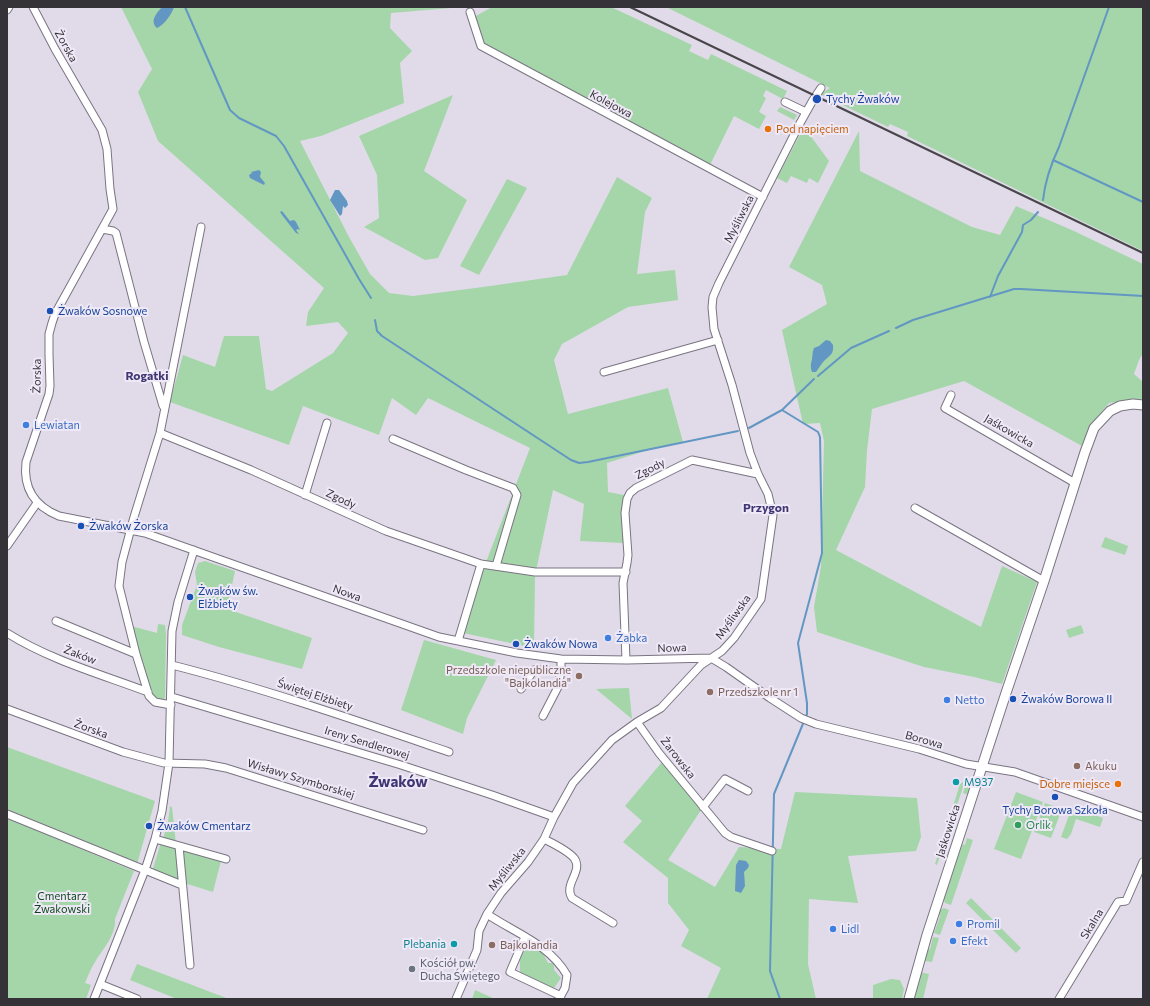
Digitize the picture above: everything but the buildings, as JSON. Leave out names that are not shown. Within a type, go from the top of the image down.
[{"type":"street","name":"Żorska","points":[[34,7],[55,50],[102,130],[106,140],[113,209],[55,314],[49,334],[49,394],[26,462],[25,470],[27,486],[37,503],[48,511],[59,516],[131,529]]},
{"type":"street","name":"Kolejowa","points":[[470,12],[481,46],[763,197]]},
{"type":"street","name":"Myśliwska","points":[[456,999],[477,950],[479,931],[487,914],[501,893],[528,862],[544,839],[554,817],[573,783],[612,740],[637,722],[661,708],[702,665],[722,651],[734,638],[761,599],[773,514],[768,494],[750,453],[732,385],[718,340],[712,318],[713,297],[806,112],[821,88]]},
{"type":"street","points":[[785,102],[806,112]]},
{"type":"street","points":[[171,705],[155,702],[152,700],[148,692],[136,654],[119,586],[122,562],[160,433],[201,227]]},
{"type":"street","points":[[102,229],[116,233],[144,342],[164,408]]},
{"type":"street","points":[[604,372],[718,340]]},
{"type":"street","name":"Jaśkowicka","points":[[951,395],[945,408],[1075,483]]},
{"type":"street","name":"Jaśkowicka","points":[[909,999],[927,936],[1094,428],[1110,411],[1120,406],[1132,404],[1143,405]]},
{"type":"street","points":[[304,495],[327,423]]},
{"type":"street","name":"Zgody","points":[[160,433],[251,470],[386,531],[481,564],[535,572],[626,572]]},
{"type":"street","points":[[393,439],[513,488],[517,495],[496,566]]},
{"type":"street","name":"Zgody","points":[[626,660],[623,583],[628,555],[625,513],[627,499],[630,493],[636,488],[692,460],[758,474]]},
{"type":"street","points":[[7,546],[37,503]]},
{"type":"street","points":[[915,508],[1044,581]]},
{"type":"street","name":"Nowa","points":[[131,529],[439,637],[535,656],[561,659],[626,660],[711,658]]},
{"type":"street","points":[[94,999],[156,839],[170,763],[172,631],[175,614],[194,550]]},
{"type":"street","points":[[458,641],[481,564]]},
{"type":"street","points":[[56,622],[136,654]]},
{"type":"street","name":"Żaków","points":[[7,633],[27,646],[148,692]]},
{"type":"street","name":"Borowa","points":[[711,658],[805,720],[982,768],[1015,772],[1143,817]]},
{"type":"street","points":[[543,716],[558,687],[561,671],[561,659]]},
{"type":"street","name":"Świętej Elżbiety","points":[[172,664],[231,680],[298,701],[449,752]]},
{"type":"street","points":[[521,689],[534,670],[561,671]]},
{"type":"street","name":"Ireny Sendlerowej","points":[[172,697],[401,765],[492,794],[554,817]]},
{"type":"street","name":"Żorska","points":[[7,709],[123,752],[164,763],[170,763]]},
{"type":"street","name":"Żarowska","points":[[637,722],[659,754],[723,832],[729,836],[772,851]]},
{"type":"street","name":"Wisławy Szymborskiej","points":[[170,763],[205,764],[226,768],[423,830]]},
{"type":"street","points":[[703,807],[725,779],[748,791]]},
{"type":"street","points":[[7,814],[182,885]]},
{"type":"street","points":[[156,839],[226,859]]},
{"type":"street","points":[[544,839],[568,854],[576,861],[576,871],[569,888],[572,898],[614,923]]},
{"type":"street","points":[[178,846],[190,966]]},
{"type":"street","name":"Skalna","points":[[1059,999],[1118,902],[1126,901],[1143,862]]},
{"type":"street","points":[[487,914],[543,947],[554,956],[567,975],[565,988],[560,998],[510,972],[525,937]]},
{"type":"street","points":[[100,984],[137,999]]},
{"type":"green space","points":[[121,7],[463,7],[391,13],[390,28],[412,51],[400,63],[404,103],[321,136],[300,141],[349,237],[370,274],[389,293],[413,296],[567,275],[617,177],[652,198],[645,212],[637,274],[675,270],[678,300],[628,307],[562,344],[554,360],[568,414],[668,388],[683,442],[648,450],[607,463],[608,492],[624,495],[623,543],[580,541],[584,504],[553,490],[536,571],[486,562],[530,448],[428,398],[416,415],[392,398],[379,435],[303,406],[289,445],[170,402],[183,355],[215,367],[224,336],[259,336],[266,389],[272,391],[333,353],[348,333],[338,322],[306,326],[308,312],[324,288],[158,141],[138,92],[152,69]]},
{"type":"green space","points":[[492,7],[611,7],[692,45],[689,51],[708,60],[711,54],[787,91],[783,99],[766,90],[763,96],[766,98],[759,112],[766,116],[759,129],[734,116],[710,165],[707,166],[483,43],[474,17]]},
{"type":"green space","points":[[666,7],[1143,7],[1143,251],[907,136],[908,132],[890,124],[888,127],[820,94],[830,88]]},
{"type":"green space","points":[[453,95],[424,171],[467,200],[438,258],[425,260],[364,227],[379,218],[377,175],[359,136]]},
{"type":"green space","points":[[780,107],[797,115],[794,120],[777,111]]},
{"type":"green space","points":[[804,127],[829,161],[818,183],[809,178],[807,183],[791,176],[787,183],[777,178]]},
{"type":"green space","points":[[859,131],[860,171],[972,227],[1000,235],[1016,206],[1074,231],[1143,264],[1143,353],[1134,374],[1143,382],[1143,399],[1109,403],[1092,423],[1082,446],[964,381],[872,409],[867,450],[865,487],[836,550],[981,627],[1002,566],[1037,582],[1002,684],[924,667],[817,632],[814,607],[821,566],[824,441],[820,423],[803,424],[782,330],[827,304],[822,285],[789,267]]},
{"type":"green space","points":[[507,179],[527,188],[479,275],[460,266]]},
{"type":"green space","points":[[1105,537],[1128,546],[1125,555],[1101,547]]},
{"type":"green space","points":[[205,561],[235,571],[227,609],[312,638],[302,669],[219,647],[182,635],[182,625],[197,585],[195,572],[198,563]]},
{"type":"green space","points":[[486,568],[535,575],[534,648],[463,633],[483,571]]},
{"type":"green space","points":[[158,624],[165,625],[166,635],[165,698],[162,700],[158,700],[150,693],[131,626],[157,633]]},
{"type":"green space","points":[[1081,625],[1084,633],[1069,638],[1066,630]]},
{"type":"green space","points":[[424,640],[496,660],[467,718],[463,734],[401,710]]},
{"type":"green space","points":[[629,688],[632,719],[596,689]]},
{"type":"green space","points":[[7,747],[155,801],[137,864],[7,811]]},
{"type":"green space","points":[[662,762],[701,810],[668,860],[715,887],[739,847],[781,849],[795,792],[917,798],[921,837],[916,851],[848,856],[858,903],[809,899],[808,964],[816,999],[707,999],[721,968],[681,946],[689,930],[668,903],[668,878],[623,842],[642,821],[625,806]]},
{"type":"green space","points":[[963,782],[964,784],[937,865],[935,864],[960,784]]},
{"type":"green space","points":[[966,783],[972,784],[969,795],[963,793]]},
{"type":"green space","name":"Orlik","points":[[1016,792],[1043,802],[1021,859],[994,849]]},
{"type":"green space","points":[[1045,803],[1062,809],[1051,838],[1034,832]]},
{"type":"green space","points":[[170,806],[172,807],[176,844],[163,839],[168,822]]},
{"type":"green space","points":[[1072,807],[1103,818],[1100,827],[1076,819],[1071,834],[1067,839],[1061,837]]},
{"type":"green space","name":"Cmentarz Żwakowski","points":[[7,818],[134,871],[115,919],[115,925],[111,936],[94,964],[85,983],[91,985],[86,999],[7,999]]},
{"type":"green space","points":[[967,838],[973,840],[951,905],[945,903],[943,898],[956,858],[963,844],[965,845]]},
{"type":"green space","points":[[161,842],[177,847],[180,882],[152,872]]},
{"type":"green space","points":[[181,849],[221,861],[213,892],[184,883]]},
{"type":"green space","points":[[971,898],[1021,948],[1016,953],[966,903]]},
{"type":"green space","points":[[944,908],[949,910],[940,935],[934,933],[940,916],[938,913]]},
{"type":"green space","points":[[933,937],[939,938],[932,962],[924,961],[926,951],[930,949]]},
{"type":"green space","points":[[527,945],[542,952],[548,963],[554,963],[554,970],[561,978],[552,991],[520,975],[520,959]]},
{"type":"green space","points":[[137,964],[229,999],[177,999],[130,980]]},
{"type":"green space","points":[[920,972],[929,974],[923,999],[913,999]]},
{"type":"green space","points":[[891,979],[900,980],[904,989],[902,999],[873,999],[873,985]]},
{"type":"green space","points":[[475,990],[495,999],[472,999]]},
{"type":"water","points":[[162,7],[174,7],[167,19],[157,28],[154,20],[156,14]]},
{"type":"water","points":[[259,170],[261,172],[260,177],[265,183],[264,185],[250,178],[249,175],[252,173],[251,172]]},
{"type":"water","points":[[335,190],[339,190],[347,201],[348,205],[345,208],[343,206],[342,214],[340,216],[330,200]]},
{"type":"water","points":[[282,211],[290,221],[294,220],[296,222],[300,230],[296,230],[299,234],[296,233],[282,215],[280,212]]},
{"type":"water","points":[[826,340],[830,341],[833,345],[832,352],[816,372],[812,372],[811,365],[814,348]]},
{"type":"water","points":[[739,860],[746,861],[749,865],[744,872],[745,886],[741,893],[735,891],[736,865]]},
{"type":"waterway","points":[[185,7],[230,110],[239,118],[276,136],[284,146],[371,298]]},
{"type":"waterway","points":[[1043,200],[1045,186],[1051,166],[1109,7]]},
{"type":"waterway","points":[[1053,160],[1143,202]]},
{"type":"waterway","points":[[990,297],[998,276],[1022,232],[1023,225],[1031,220],[1038,212]]},
{"type":"waterway","points":[[896,328],[913,320],[1014,289],[1143,296]]},
{"type":"waterway","points":[[375,320],[377,331],[382,336],[571,460],[579,463],[738,431]]},
{"type":"waterway","points":[[818,376],[851,348],[889,331]]},
{"type":"waterway","points":[[749,428],[782,410],[814,379]]},
{"type":"waterway","points":[[780,999],[770,971],[774,794],[807,714],[807,703],[798,643],[822,553],[820,437],[818,432],[782,410]]},
{"type":"railway","points":[[630,7],[1143,253]]},
{"type":"place","name":"Tychy Żwaków","points":[[817,99]]},
{"type":"place","name":"Pod napięciem","points":[[768,129]]},
{"type":"place","name":"Żwaków Sosnowe","points":[[50,311]]},
{"type":"place","name":"Lewiatan","points":[[26,425]]},
{"type":"place","name":"Żwaków Żorska","points":[[81,526]]},
{"type":"place","name":"Żwaków św. Elżbiety","points":[[190,597]]},
{"type":"place","name":"Żabka","points":[[608,638]]},
{"type":"place","name":"Żwaków Nowa","points":[[516,644]]},
{"type":"place","name":"Przedszkole niepubliczne \"Bajkolandia\"","points":[[579,676]]},
{"type":"place","name":"Przedszkole nr 1","points":[[710,692]]},
{"type":"place","name":"Żwaków Borowa II","points":[[1013,699]]},
{"type":"place","name":"Netto","points":[[947,700]]},
{"type":"place","name":"Akuku","points":[[1077,766]]},
{"type":"place","name":"M937","points":[[956,782]]},
{"type":"place","name":"Dobre miejsce","points":[[1118,784]]},
{"type":"place","name":"Tychy Borowa Szkoła","points":[[1055,797]]},
{"type":"place","name":"Orlik","points":[[1018,825]]},
{"type":"place","name":"Żwaków Cmentarz","points":[[149,826]]},
{"type":"place","name":"Promil","points":[[959,924]]},
{"type":"place","name":"Lidl","points":[[833,929]]},
{"type":"place","name":"Efekt","points":[[953,941]]},
{"type":"place","name":"Plebania","points":[[454,944]]},
{"type":"place","name":"Bajkolandia","points":[[492,945]]},
{"type":"place","name":"Kościół pw. Ducha Świętego","points":[[412,969]]},
{"type":"district","name":"Rogatki","points":[[147,376]]},
{"type":"district","name":"Przygon","points":[[766,508]]},
{"type":"district","name":"Żwaków","points":[[398,782]]}]
